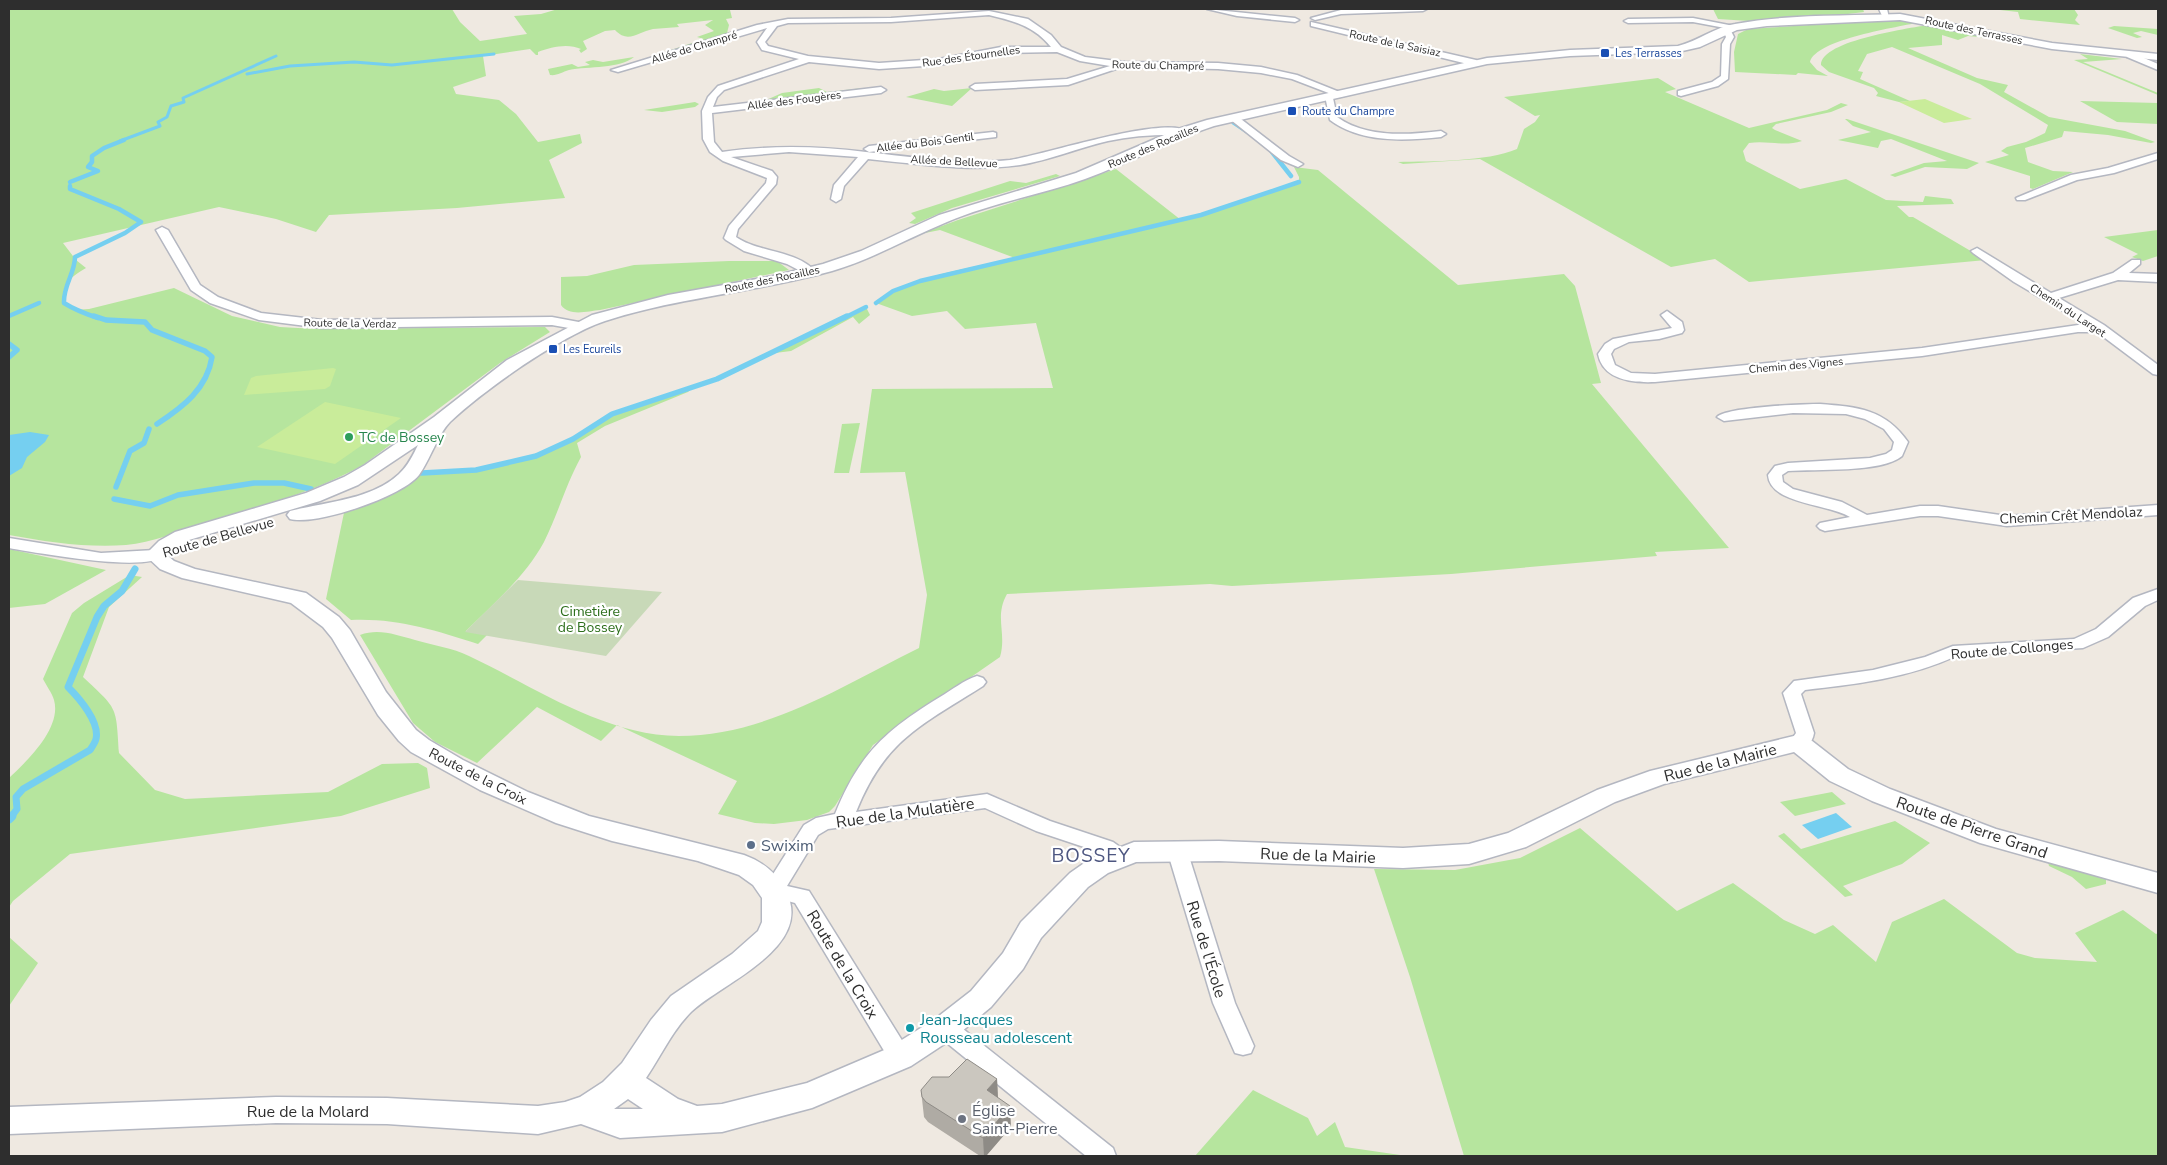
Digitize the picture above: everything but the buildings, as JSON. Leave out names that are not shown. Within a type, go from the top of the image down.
[{"type":"street","points":[[1211,9],[1237,14],[1301,17]]},
{"type":"street","points":[[1315,21],[1340,12],[1423,9]]},
{"type":"street","name":"Route des Terrasses","points":[[1730,28],[1885,12],[2043,44],[2158,58]]},
{"type":"street","name":"Route du Champré","points":[[774,24],[802,20],[891,20],[994,14],[1025,21],[1048,37],[1058,49],[1078,58],[1120,65],[1208,66],[1262,70],[1294,77],[1342,95]]},
{"type":"street","name":"Route de la Saisiaz","points":[[1301,17],[1302,23],[1315,21],[1476,63]]},
{"type":"street","points":[[1628,21],[1693,20],[1730,28],[1730,37],[1726,44],[1725,77],[1714,84],[1681,93]]},
{"type":"street","name":"Rue des Étournelles","points":[[774,24],[763,38],[761,44],[763,46],[808,59],[887,66],[939,62],[1000,50],[1058,49]]},
{"type":"street","name":"Allée de Champré","points":[[615,70],[774,24]]},
{"type":"street","name":"Route des Rocailles","points":[[618,311],[810,272],[866,254],[958,214],[1089,173],[1184,132],[1234,118],[1342,95],[1476,63],[1552,54],[1678,48],[1696,45],[1730,28]]},
{"type":"street","points":[[2130,55],[2158,66]]},
{"type":"street","points":[[808,59],[721,88],[714,93],[707,111],[710,146],[721,155],[768,173],[772,180],[733,228],[730,238],[739,243],[792,260],[810,272]]},
{"type":"street","points":[[975,87],[1073,81],[1120,65]]},
{"type":"street","name":"Allée des Fougères","points":[[707,111],[881,90]]},
{"type":"street","points":[[1328,98],[1333,118],[1352,128],[1396,136],[1441,134]]},
{"type":"street","points":[[1234,118],[1285,158],[1298,164]]},
{"type":"street","name":"Allée de Bellevue","points":[[721,155],[760,150],[862,155],[950,163],[996,164],[1032,159],[1125,135],[1159,131],[1184,132]]},
{"type":"street","name":"Allée du Bois Gentil","points":[[862,155],[874,148],[994,134]]},
{"type":"street","points":[[836,199],[839,185],[862,155]]},
{"type":"street","points":[[2021,198],[2075,177],[2110,171],[2158,156]]},
{"type":"street","points":[[2140,162],[2158,170]]},
{"type":"street","name":"Route de la Verdaz","points":[[162,230],[194,287],[214,300],[259,316],[322,324],[552,321],[580,326]]},
{"type":"street","name":"Chemin du Larget","points":[[1977,251],[2000,268],[2100,328],[2158,371]]},
{"type":"street","points":[[2117,276],[2136,262]]},
{"type":"street","points":[[2052,298],[2059,293],[2117,276],[2158,278]]},
{"type":"street","name":"Route de Bellevue","points":[[156,555],[166,545],[182,536],[313,497],[372,470],[440,421],[513,364],[580,326],[618,311]]},
{"type":"street","name":"Chemin des Vignes","points":[[1667,315],[1679,326],[1678,330],[1631,338],[1613,344],[1604,354],[1608,366],[1628,376],[1655,378],[1922,352],[2078,328],[2100,328]]},
{"type":"street","points":[[1724,417],[1827,407],[1862,414],[1888,426],[1901,442],[1900,449],[1892,457],[1868,461],[1788,467],[1780,470],[1775,475],[1778,485],[1793,494],[1833,504],[1864,520]]},
{"type":"street","name":"Route de Bellevue","points":[[156,555],[188,543],[358,500],[386,490],[406,478],[440,421]]},
{"type":"street","name":"Chemin Crêt Mendolaz","points":[[1825,526],[1928,511],[2006,521],[2158,510]]},
{"type":"street","points":[[9,542],[101,558],[156,555]]},
{"type":"street","name":"Route de la Croix","points":[[156,555],[167,564],[189,574],[285,593],[310,606],[342,635],[399,728],[436,757],[534,805],[567,818],[613,833],[691,850],[746,867],[765,880],[773,890],[802,897],[900,1056]]},
{"type":"street","name":"Route de Collonges","points":[[1798,743],[1804,738],[1805,733],[1792,692],[1796,687],[1873,676],[1931,660],[1953,651],[2076,644],[2102,632],[2139,602],[2158,594]]},
{"type":"street","points":[[843,820],[853,792],[884,746],[903,730],[977,682]]},
{"type":"street","name":"Rue de la Mairie","points":[[604,1096],[599,1118],[620,1124],[705,1119],[741,1114],[812,1095],[900,1056],[966,1013],[987,993],[1013,961],[1031,930],[1079,880],[1099,866],[1145,850],[1403,858],[1469,854],[1517,840],[1606,796],[1651,780],[1798,743]]},
{"type":"street","name":"Route de Pierre Grand","points":[[1798,743],[1839,775],[1881,795],[1998,839],[2158,883]]},
{"type":"street","name":"Rue de la Mulatière","points":[[773,890],[811,830],[823,823],[987,801],[1043,826],[1106,847],[1120,858]]},
{"type":"street","name":"Rue de l'École","points":[[1177,850],[1224,1004],[1243,1046]]},
{"type":"street","points":[[705,1119],[689,1117],[667,1108],[604,1096],[683,1002],[708,983],[744,962],[765,942],[776,919],[777,904],[773,890]]},
{"type":"street","points":[[945,1028],[1104,1156]]},
{"type":"street","name":"Rue de la Molard","points":[[9,1120],[276,1110],[387,1111],[538,1120],[563,1116],[604,1096]]},
{"type":"green space","points":[[9,9],[452,9],[460,22],[480,41],[527,34],[514,16],[541,14],[558,9],[741,9],[730,10],[732,18],[726,19],[729,25],[727,33],[657,56],[653,56],[704,39],[697,37],[714,31],[705,25],[713,20],[677,24],[679,27],[648,30],[629,37],[615,30],[605,31],[583,41],[587,49],[581,53],[579,50],[581,49],[565,46],[543,50],[538,52],[538,55],[530,49],[483,56],[486,76],[453,87],[456,94],[499,100],[516,114],[538,142],[580,134],[582,143],[549,160],[565,198],[457,208],[329,215],[316,232],[276,219],[219,207],[63,243],[76,260],[86,268],[71,278],[65,286],[64,303],[75,310],[89,309],[174,288],[232,316],[280,327],[316,329],[545,327],[550,332],[500,363],[363,465],[325,484],[285,499],[146,542],[97,546],[68,544],[9,535]]},
{"type":"green space","points":[[1713,9],[1863,9],[1864,12],[1849,15],[1749,21],[1718,19]]},
{"type":"green space","points":[[1991,9],[2074,9],[2078,15],[2075,20],[2080,25],[2020,19],[2018,12]]},
{"type":"green space","points":[[1902,19],[1921,22],[1860,35],[1827,47],[1816,54],[1810,62],[1817,70],[1828,76],[1798,73],[1796,75],[1735,72],[1734,52],[1738,34],[1748,29]]},
{"type":"green space","points":[[1933,24],[1998,39],[1968,36],[1958,40],[1942,35],[1942,45],[1908,48],[1977,78],[2008,85],[2004,92],[2049,117],[2125,131],[2155,142],[2064,131],[2062,137],[2025,148],[2028,162],[2053,171],[2073,172],[2033,189],[2030,188],[2030,176],[1985,162],[2009,155],[2001,151],[2045,133],[2048,125],[1980,84],[1892,47],[1867,54],[1858,71],[1863,72],[1860,79],[1910,101],[1899,102],[1876,96],[1878,93],[1874,88],[1829,72],[1821,65],[1825,56],[1851,42],[1888,32]]},
{"type":"green space","points":[[2114,26],[2158,29],[2158,35],[2141,31],[2133,33],[2142,37],[2137,38],[2108,28]]},
{"type":"green space","points":[[2080,54],[2122,59],[2083,62],[2158,93],[2158,95],[2074,60],[2088,59]]},
{"type":"green space","points":[[634,57],[621,64],[569,70],[555,75],[550,75],[548,69],[572,64],[578,67],[590,65],[585,62],[593,60],[603,62]]},
{"type":"green space","points":[[1658,78],[1676,89],[1665,92],[1749,128],[1827,110],[1841,103],[1848,105],[1831,112],[1776,124],[1772,128],[1802,141],[1795,143],[1749,143],[1743,151],[1746,161],[1800,189],[1846,179],[1886,200],[1923,202],[1925,196],[1951,199],[1954,204],[1897,206],[1909,217],[1913,217],[1986,260],[1749,282],[1715,259],[1671,267],[1480,159],[1403,164],[1398,162],[1475,159],[1517,149],[1524,129],[1535,122],[1540,115],[1535,116],[1504,97]]},
{"type":"green space","points":[[819,88],[827,92],[864,89],[764,101],[782,93]]},
{"type":"green space","points":[[972,88],[952,106],[906,97],[934,89],[944,91]]},
{"type":"green space","points":[[1925,99],[1972,119],[1944,123],[1899,102]]},
{"type":"green space","points":[[2080,101],[2158,103],[2158,124],[2117,122]]},
{"type":"green space","points":[[695,102],[699,104],[695,107],[662,112],[644,110]]},
{"type":"green space","points":[[1845,119],[1979,163],[1967,169],[1925,167],[1895,177],[1890,175],[1924,163],[1947,161],[1891,139],[1881,141],[1878,148],[1838,140],[1871,132],[1853,126]]},
{"type":"green space","points":[[1294,167],[1318,170],[1458,285],[1564,274],[1575,286],[1601,383],[1592,384],[1729,548],[1655,552],[1657,556],[1451,574],[1232,586],[1210,584],[1007,594],[1001,610],[1002,648],[1000,657],[873,745],[835,806],[829,812],[807,820],[774,824],[755,823],[718,814],[737,781],[619,726],[651,734],[679,736],[711,734],[743,727],[804,706],[919,648],[927,595],[905,472],[860,473],[872,389],[1053,388],[1036,323],[965,329],[947,311],[912,316],[876,303],[891,293],[925,279],[961,269],[1015,258],[940,230],[920,234],[1116,169],[1181,220],[1299,182],[1299,177]]},
{"type":"green space","points":[[1056,174],[1060,176],[952,208],[915,224],[909,223],[916,218],[911,213],[1010,181],[1026,183]]},
{"type":"green space","points":[[2158,230],[2158,256],[2143,261],[2132,257],[2138,254],[2104,237]]},
{"type":"green space","points":[[777,261],[789,270],[600,310],[574,312],[564,309],[561,305],[561,277],[587,276],[634,265]]},
{"type":"green space","points":[[866,307],[870,315],[859,324],[853,317],[791,351],[767,354]]},
{"type":"green space","points":[[336,369],[330,386],[325,389],[244,395],[251,378],[256,376]]},
{"type":"green space","points":[[692,388],[688,392],[605,426],[577,443],[581,457],[544,542],[528,567],[466,631],[487,635],[478,644],[400,623],[351,620],[326,599],[345,508],[407,485],[422,473],[476,470],[536,456],[573,439],[612,414]]},
{"type":"green space","points":[[325,402],[401,418],[335,464],[257,447]]},
{"type":"green space","points":[[860,423],[849,473],[834,473],[842,424]]},
{"type":"green space","points":[[9,549],[106,570],[45,604],[9,608]]},
{"type":"green space","points":[[130,575],[142,577],[109,607],[83,677],[103,696],[113,709],[116,717],[119,753],[155,790],[185,799],[328,792],[382,764],[418,763],[427,768],[430,788],[341,816],[70,854],[13,901],[9,907],[9,778],[25,763],[41,743],[53,722],[54,700],[43,679],[72,613],[84,603]]},
{"type":"green space","name":"Cimetière de Bossey","points":[[518,580],[662,592],[606,656],[465,632]]},
{"type":"green space","points":[[374,632],[388,633],[456,651],[570,707],[617,725],[601,741],[537,707],[477,763],[435,742],[413,723],[360,635]]},
{"type":"green space","points":[[1832,792],[1846,804],[1795,816],[1780,802]]},
{"type":"green space","points":[[1895,821],[1930,843],[1902,864],[1843,886],[1853,895],[1845,897],[1778,836],[1784,833],[1801,849]]},
{"type":"green space","points":[[1580,828],[1677,911],[1733,883],[1784,920],[1815,934],[1833,925],[1876,962],[1892,922],[1944,899],[2017,953],[2035,958],[2097,962],[2075,933],[2123,910],[2156,934],[2158,933],[2158,1156],[1464,1156],[1410,977],[1374,869],[1455,870],[1520,858]]},
{"type":"green space","points":[[2048,862],[2106,876],[2106,884],[2086,889],[2072,877],[2049,866]]},
{"type":"green space","points":[[9,937],[38,963],[9,1006]]},
{"type":"green space","points":[[1253,1090],[1308,1118],[1317,1136],[1335,1122],[1345,1147],[1407,1156],[1195,1156]]},
{"type":"water","points":[[30,432],[49,435],[45,442],[27,457],[22,468],[9,476],[9,435]]},
{"type":"water","points":[[1836,813],[1852,827],[1818,839],[1802,825]]},
{"type":"waterway","points":[[247,74],[290,66],[354,62],[392,65],[494,54]]},
{"type":"waterway","points":[[120,141],[160,126],[158,122],[167,117],[171,106],[184,102],[183,98],[276,56]]},
{"type":"waterway","points":[[1233,123],[1248,133]]},
{"type":"waterway","points":[[70,182],[98,171],[88,167],[92,162],[92,156],[104,148],[124,140]]},
{"type":"waterway","points":[[1272,152],[1291,176]]},
{"type":"waterway","points":[[876,303],[893,291],[920,281],[1201,215],[1299,182]]},
{"type":"waterway","points":[[70,186],[70,189],[119,209],[141,222],[125,233],[75,257],[65,291],[64,303],[98,318]]},
{"type":"waterway","points":[[9,316],[39,303]]},
{"type":"waterway","points":[[844,318],[866,307]]},
{"type":"waterway","points":[[94,316],[106,320],[145,322],[152,330],[205,351],[212,357],[205,379],[199,388],[185,404],[157,424]]},
{"type":"waterway","points":[[422,473],[476,470],[536,456],[573,439],[612,414],[717,379],[847,316]]},
{"type":"waterway","points":[[9,344],[17,350],[9,357]]},
{"type":"waterway","points":[[116,487],[130,451],[144,443],[149,429]]},
{"type":"waterway","points":[[114,499],[150,506],[178,495],[254,483],[284,483],[311,489]]},
{"type":"waterway","points":[[11,817],[17,809],[16,797],[23,789],[90,750],[95,742],[96,732],[92,718],[68,687],[97,617],[104,606],[122,591],[135,569]]},
{"type":"place","name":"Les Terrasses","points":[[1605,53]]},
{"type":"place","name":"Route du Champre","points":[[1292,111]]},
{"type":"place","name":"Les Ecureils","points":[[553,349]]},
{"type":"place","name":"TC de Bossey","points":[[349,437]]},
{"type":"place","name":"Swixim","points":[[751,845]]},
{"type":"place","name":"Jean-Jacques Rousseau adolescent","points":[[910,1028]]},
{"type":"place","name":"Église Saint-Pierre","points":[[962,1119]]},
{"type":"district","name":"BOSSEY","points":[[1091,855]]}]
